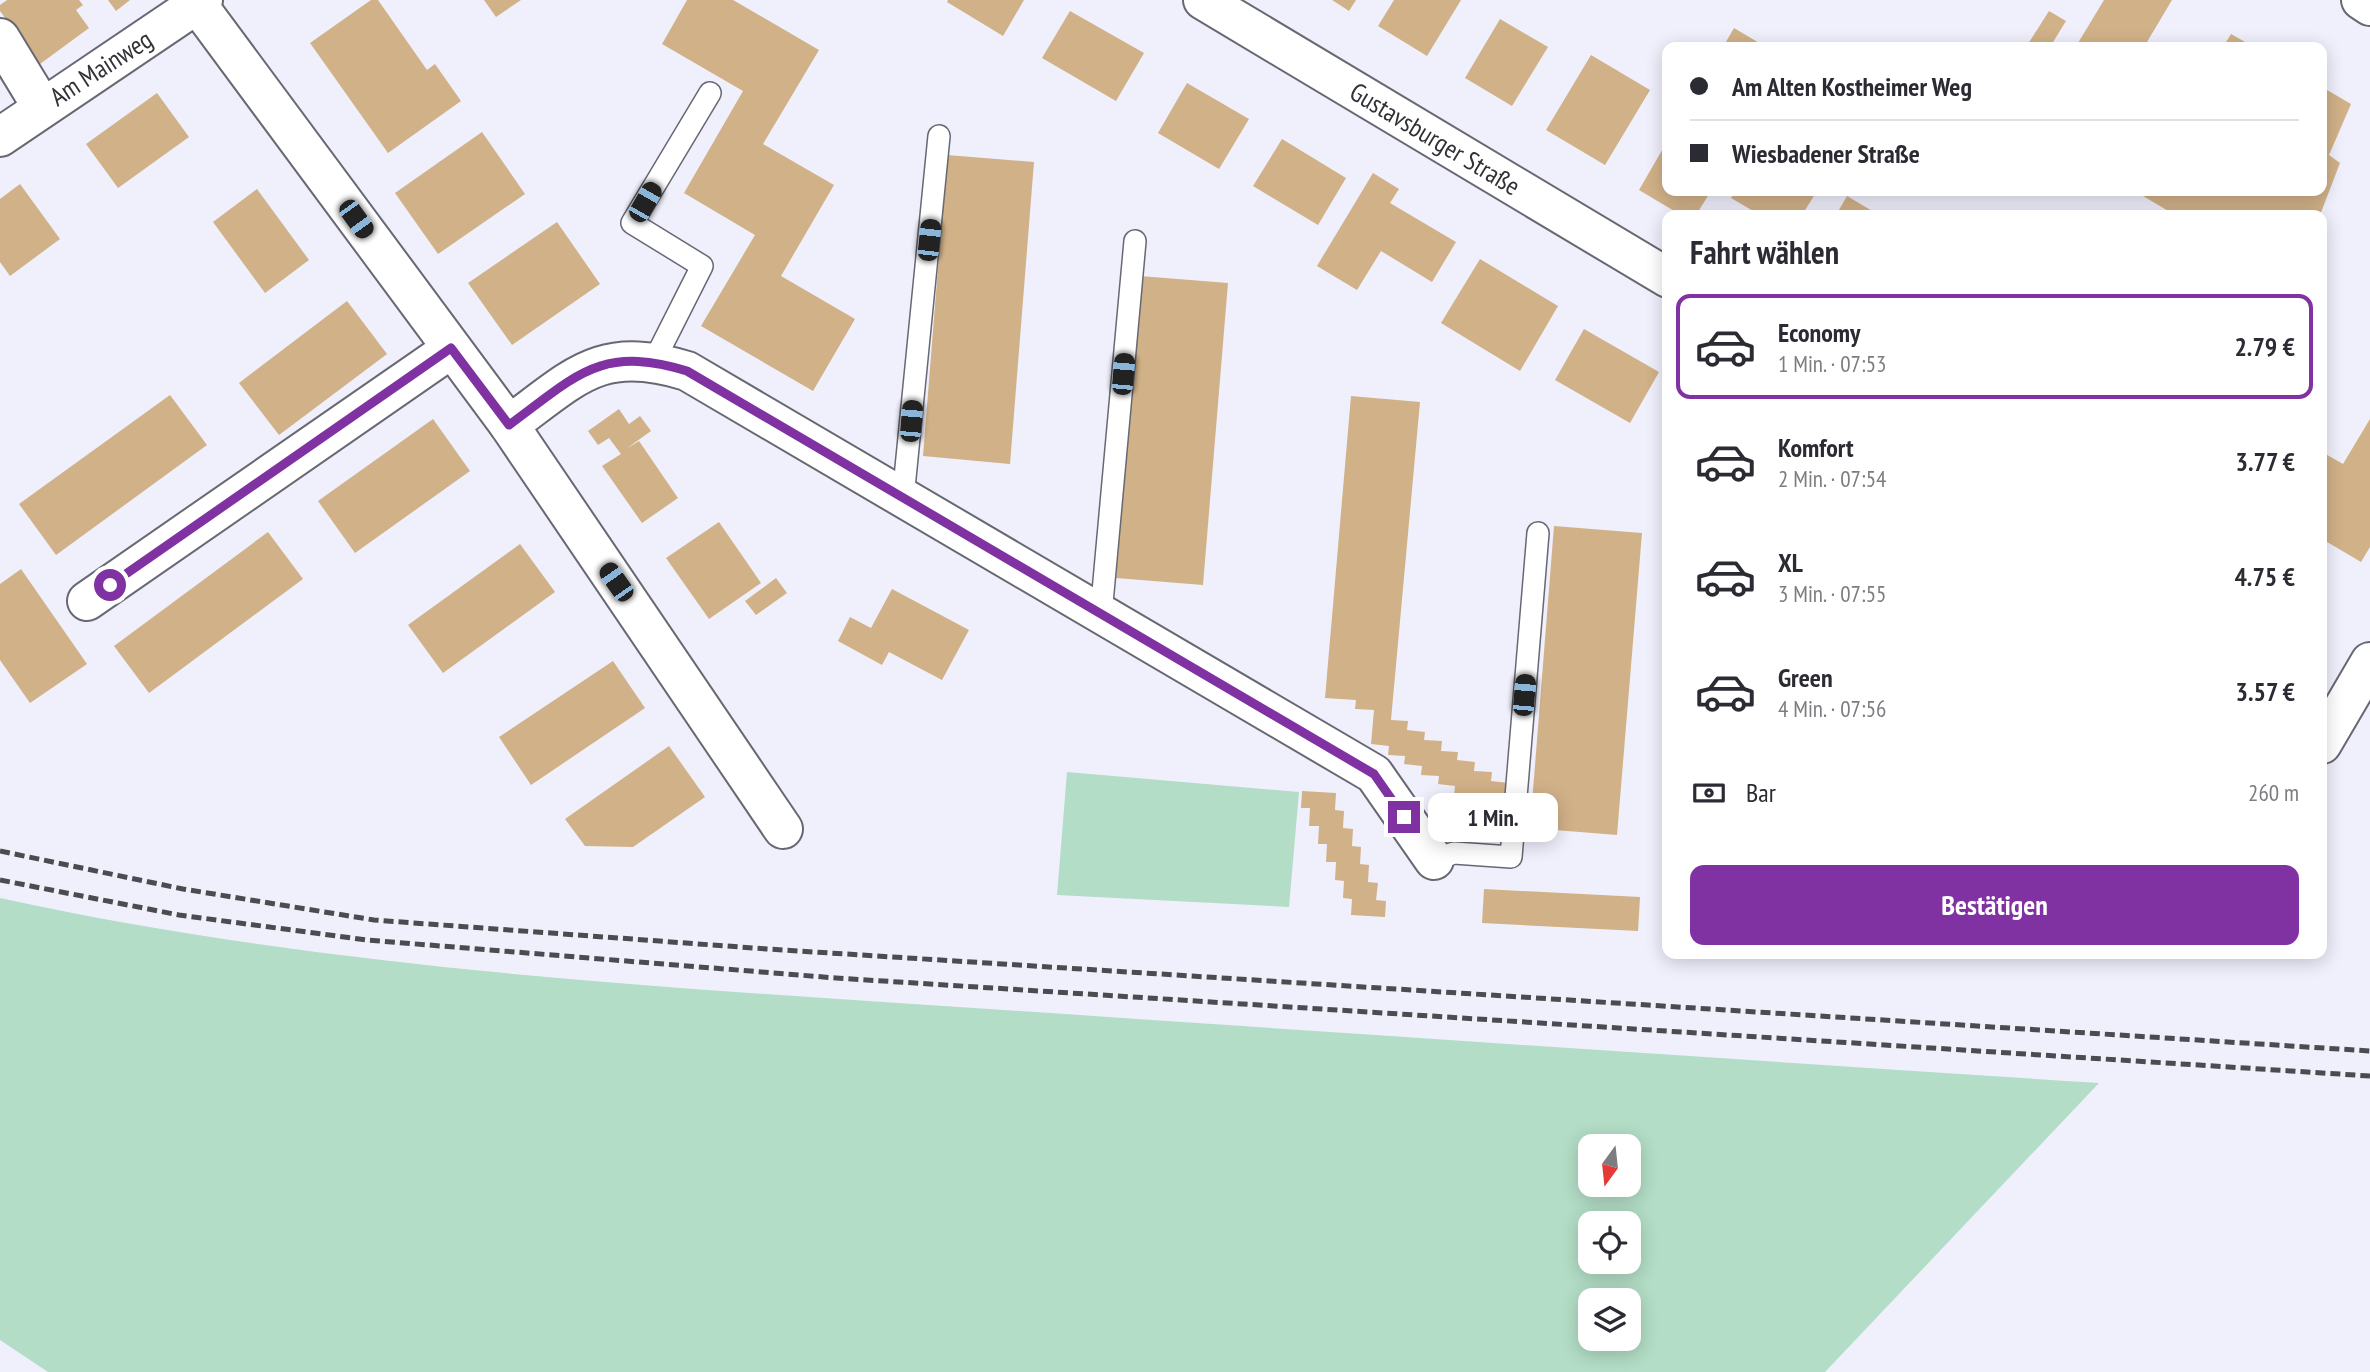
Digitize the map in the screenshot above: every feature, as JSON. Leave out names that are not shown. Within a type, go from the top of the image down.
[{"type":"street","name":"Gustavsburger Straße","points":[[1203,0],[1662,274]]},
{"type":"street","points":[[2361,0],[2370,6]]},
{"type":"street","points":[[200,2],[509,425],[783,829]]},
{"type":"street","name":"Am Mainweg","points":[[0,136],[200,2]]},
{"type":"street","points":[[0,38],[42,107]]},
{"type":"street","points":[[87,601],[451,348]]},
{"type":"street","points":[[509,425],[597,364],[626,360],[654,361],[687,371],[1374,774],[1434,860]]},
{"type":"street","points":[[2327,736],[2370,663]]},
{"type":"lane","points":[[654,361],[702,266],[632,223],[710,93]]},
{"type":"lane","points":[[903,498],[939,136]]},
{"type":"lane","points":[[1101,614],[1135,241]]},
{"type":"lane","points":[[1434,860],[1454,853],[1511,857],[1538,533]]},
{"type":"green space","points":[[1067,772],[1299,792],[1289,907],[1057,895]]},
{"type":"green space","points":[[0,898],[122,922],[368,959],[616,983],[2099,1083],[1825,1372],[48,1372],[0,1340]]},
{"type":"building","points":[[7,0],[79,0],[83,5],[76,10],[89,28],[40,64],[0,11],[0,5]]},
{"type":"building","points":[[108,0],[130,0],[116,11]]},
{"type":"building","points":[[371,0],[378,0],[427,70],[435,64],[461,101],[388,153],[310,43]]},
{"type":"building","points":[[484,0],[521,0],[496,17]]},
{"type":"building","points":[[687,0],[733,0],[819,50],[763,144],[834,185],[781,276],[855,319],[813,391],[701,326],[755,235],[684,193],[743,91],[662,44]]},
{"type":"building","points":[[1024,0],[1003,36],[947,2]]},
{"type":"building","points":[[1332,0],[1356,0],[1349,11]]},
{"type":"building","points":[[1394,0],[1461,0],[1427,56],[1378,26]]},
{"type":"building","points":[[2104,0],[2172,0],[2147,42],[2079,42]]},
{"type":"building","points":[[1070,11],[1144,53],[1116,101],[1042,58]]},
{"type":"building","points":[[2049,11],[2066,21],[2053,42],[2029,42]]},
{"type":"building","points":[[1500,19],[1548,47],[1512,106],[1465,78]]},
{"type":"building","points":[[1734,28],[1758,42],[1726,42]]},
{"type":"building","points":[[2231,34],[2245,42],[2226,42]]},
{"type":"building","points":[[1591,55],[1650,90],[1605,165],[1546,130]]},
{"type":"building","points":[[1187,83],[1249,119],[1219,169],[1158,133]]},
{"type":"building","points":[[2327,90],[2351,104],[2329,155],[2340,163],[2322,210],[2167,210],[2143,196],[2327,196]]},
{"type":"building","points":[[157,93],[189,137],[118,188],[86,144]]},
{"type":"building","points":[[482,132],[525,194],[438,254],[395,193]]},
{"type":"building","points":[[1282,139],[1346,178],[1318,225],[1253,186]]},
{"type":"building","points":[[1662,150],[1662,196],[1708,196],[1699,210],[1673,210],[1639,190]]},
{"type":"building","points":[[947,155],[1034,162],[1010,464],[923,456]]},
{"type":"building","points":[[1373,173],[1399,189],[1390,203],[1456,242],[1432,282],[1381,251],[1357,290],[1317,266]]},
{"type":"building","points":[[20,184],[60,239],[10,276],[0,262],[0,199]]},
{"type":"building","points":[[257,189],[309,260],[265,293],[213,222]]},
{"type":"building","points":[[1814,196],[1805,210],[1751,210],[1731,198]]},
{"type":"building","points":[[1847,196],[1871,210],[1839,210]]},
{"type":"building","points":[[557,222],[600,284],[512,345],[468,283]]},
{"type":"building","points":[[1480,259],[1558,306],[1520,371],[1441,323]]},
{"type":"building","points":[[1140,276],[1228,283],[1203,585],[1116,578]]},
{"type":"building","points":[[347,301],[387,354],[279,435],[239,383]]},
{"type":"building","points":[[1584,329],[1659,372],[1630,423],[1555,380]]},
{"type":"building","points":[[170,395],[207,445],[56,555],[19,504]]},
{"type":"building","points":[[1351,396],[1420,402],[1391,720],[1408,721],[1407,730],[1425,732],[1424,740],[1442,741],[1441,751],[1458,752],[1457,760],[1475,762],[1474,771],[1492,772],[1491,781],[1509,783],[1506,817],[1488,815],[1489,807],[1471,805],[1472,796],[1454,795],[1455,786],[1438,784],[1439,776],[1421,775],[1422,766],[1404,764],[1405,756],[1388,755],[1389,746],[1371,744],[1374,710],[1355,709],[1356,700],[1325,698]]},
{"type":"building","points":[[619,409],[629,424],[640,416],[651,431],[626,449],[639,441],[678,498],[642,523],[602,466],[621,454],[609,438],[598,445],[588,431]]},
{"type":"building","points":[[433,419],[470,471],[355,553],[318,501]]},
{"type":"building","points":[[2370,419],[2370,547],[2361,562],[2327,542],[2327,455],[2343,464]]},
{"type":"building","points":[[719,522],[761,583],[709,619],[666,558]]},
{"type":"building","points":[[1554,526],[1642,533],[1617,835],[1530,828]]},
{"type":"building","points":[[268,532],[303,579],[149,693],[114,646]]},
{"type":"building","points":[[520,544],[555,592],[443,673],[408,625]]},
{"type":"building","points":[[21,569],[87,664],[30,703],[0,660],[0,584]]},
{"type":"building","points":[[776,578],[787,593],[756,615],[745,601]]},
{"type":"building","points":[[892,589],[969,630],[942,680],[889,652],[882,665],[838,641],[850,617],[871,628]]},
{"type":"building","points":[[613,661],[645,708],[531,785],[499,737]]},
{"type":"building","points":[[669,746],[705,797],[633,847],[585,846],[565,819]]},
{"type":"building","points":[[1302,791],[1336,793],[1335,810],[1344,811],[1343,828],[1353,829],[1352,846],[1361,847],[1360,864],[1369,865],[1368,882],[1378,883],[1376,900],[1386,901],[1385,917],[1351,915],[1352,899],[1343,898],[1344,881],[1335,880],[1336,862],[1326,862],[1327,844],[1318,844],[1319,826],[1309,826],[1310,808],[1301,808]]},
{"type":"building","points":[[1484,889],[1640,897],[1638,931],[1482,923]]},
{"type":"railway","points":[[0,851],[183,889],[374,920],[767,949],[2370,1051]]},
{"type":"railway","points":[[0,880],[179,915],[367,940],[836,978],[2370,1076]]},
{"type":"route","points":[[110,585],[451,348],[509,425],[597,364],[626,360],[654,361],[687,371],[1374,774],[1404,817]]}]
